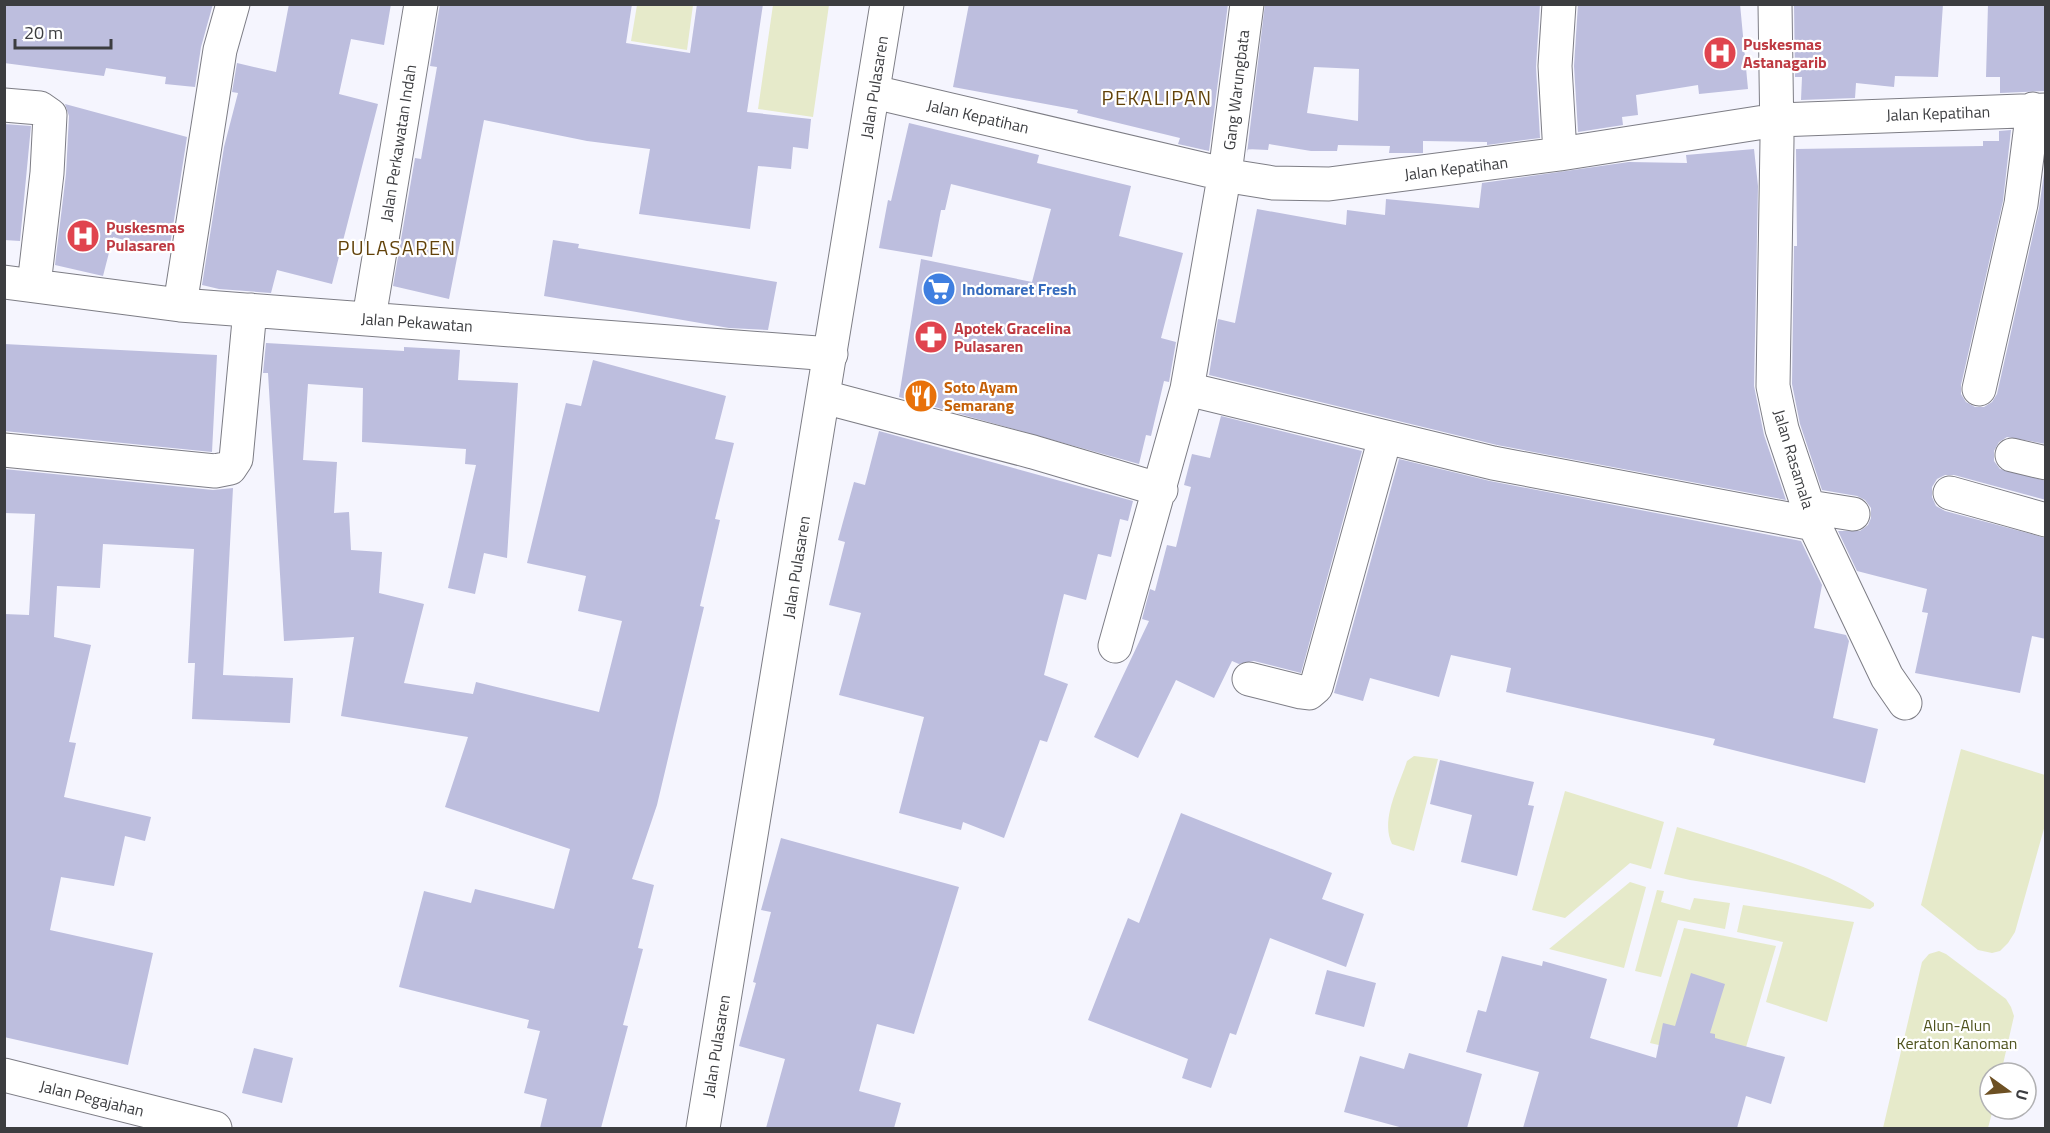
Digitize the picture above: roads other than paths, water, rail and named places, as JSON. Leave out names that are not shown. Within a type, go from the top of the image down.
[{"type":"street","points":[[180,305],[220,50],[233,4]]},
{"type":"street","name":"Jalan Perkawatan Indah","points":[[369,318],[421,4]]},
{"type":"street","name":"Jalan Pulasaren","points":[[703,1128],[887,4]]},
{"type":"street","name":"Gang Warungbata","points":[[1115,646],[1188,389],[1224,174],[1247,4]]},
{"type":"street","points":[[1559,4],[1555,66],[1560,154]]},
{"type":"street","name":"Jalan Rasamala","points":[[1775,4],[1777,120],[1773,386],[1782,429],[1811,516],[1887,677],[1905,703]]},
{"type":"street","name":"Jalan Kepatihan","points":[[874,92],[1224,174],[1273,183],[1329,184],[1560,154],[1777,120],[2039,110]]},
{"type":"street","points":[[4,105],[40,108],[50,115],[46,173],[19,283]]},
{"type":"street","points":[[1979,389],[2022,204],[2039,110]]},
{"type":"street","name":"Jalan Pekawatan","points":[[19,283],[180,305],[831,354]]},
{"type":"street","points":[[4,450],[215,471],[230,468],[236,459],[250,310]]},
{"type":"street","points":[[1188,389],[1492,463],[1811,516],[1853,514]]},
{"type":"street","points":[[824,397],[1033,452],[1161,490]]},
{"type":"street","points":[[1249,679],[1309,693],[1316,687],[1385,438]]},
{"type":"street","points":[[2012,455],[2046,463]]},
{"type":"street","points":[[1950,494],[2046,520]]},
{"type":"street","name":"Jalan Pegajahan","points":[[4,1075],[214,1128]]},
{"type":"place","name":"Puskesmas Astanagarib","points":[[1720,53]]},
{"type":"place","name":"Puskesmas Pulasaren","points":[[83,236]]},
{"type":"place","name":"Indomaret Fresh","points":[[939,289]]},
{"type":"place","name":"Apotek Gracelina Pulasaren","points":[[931,337]]},
{"type":"place","name":"Soto Ayam Semarang","points":[[921,396]]},
{"type":"district","name":"PEKALIPAN","points":[[1157,97]]},
{"type":"district","name":"PULASAREN","points":[[397,247]]},
{"type":"park label","name":"Alun-Alun Keraton Kanoman","points":[[1957,1034]]}]
